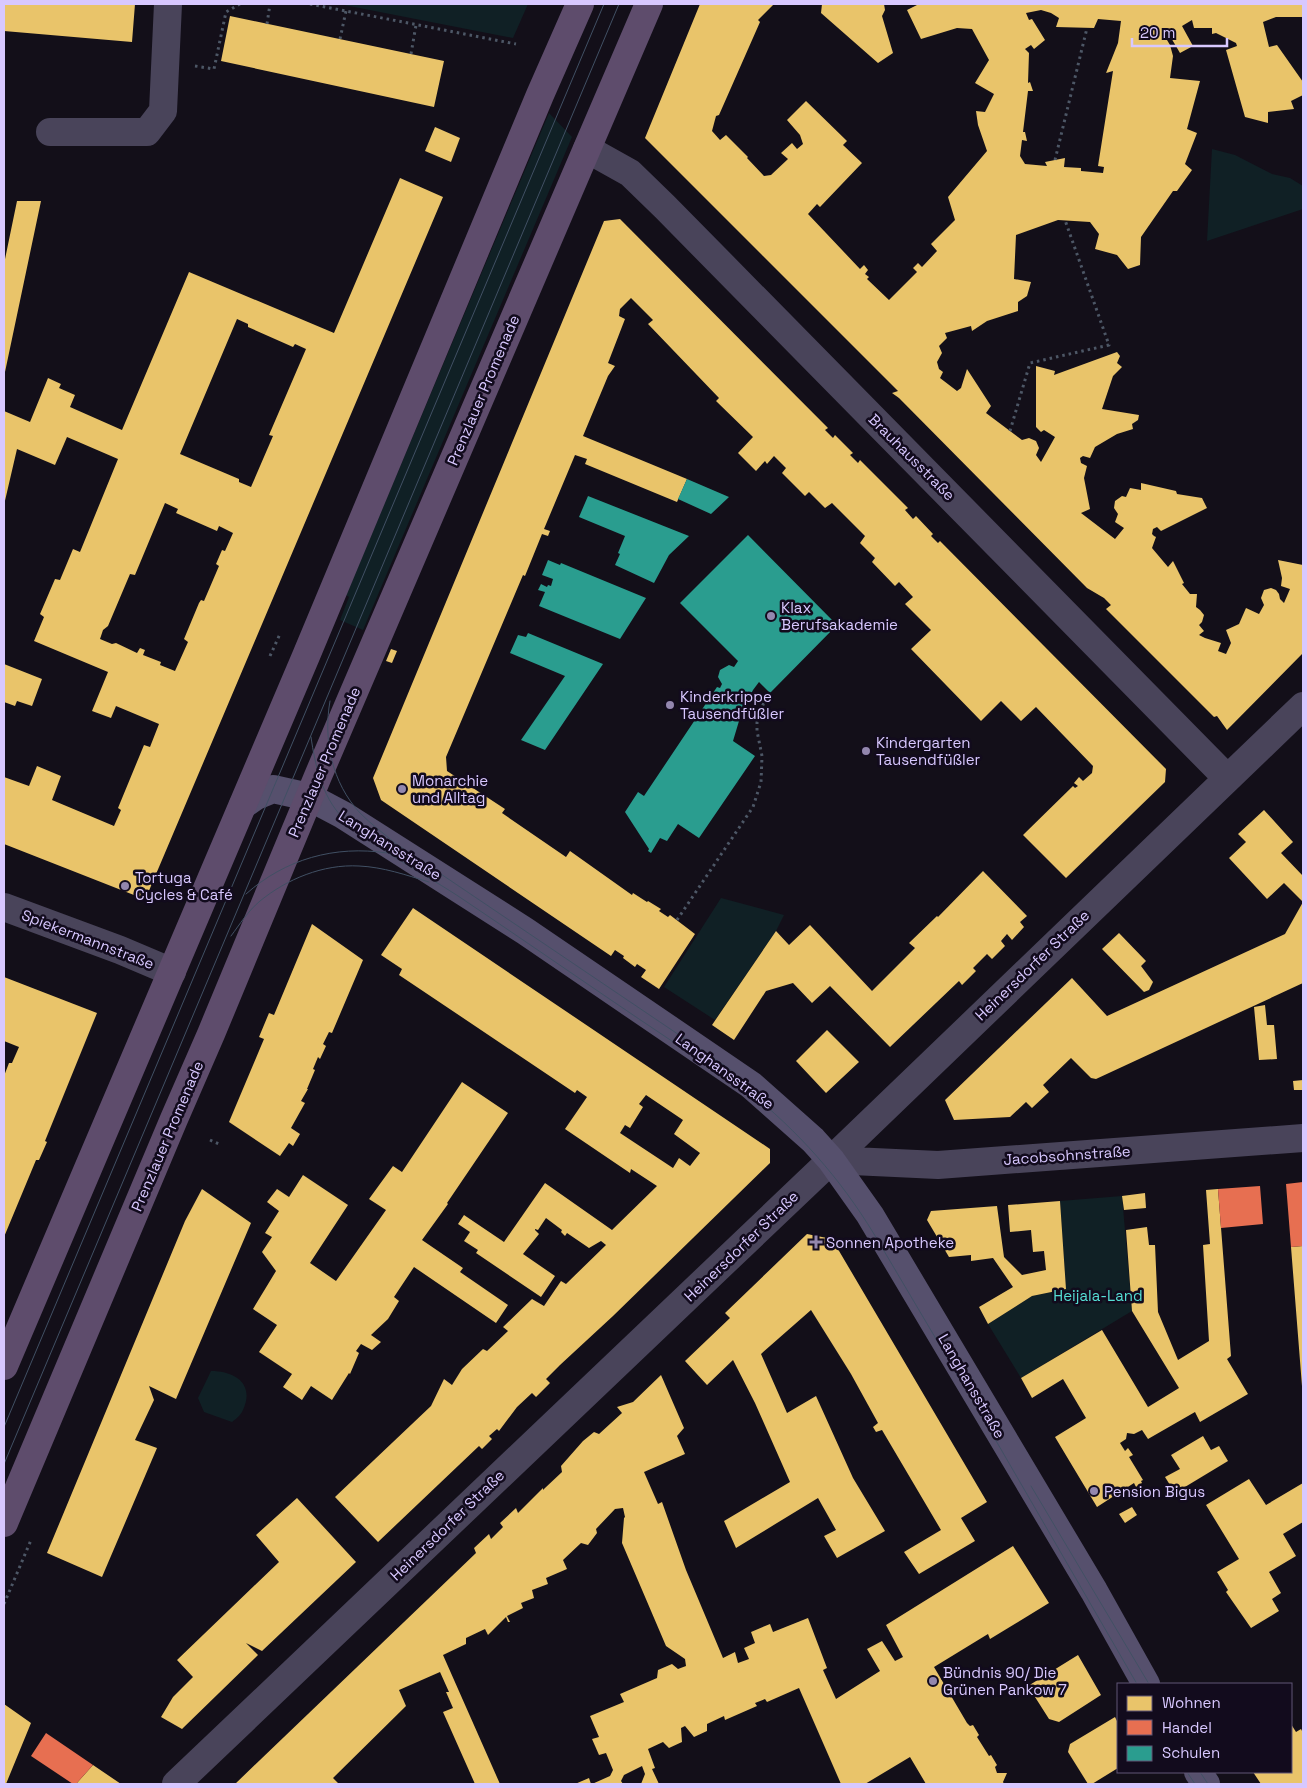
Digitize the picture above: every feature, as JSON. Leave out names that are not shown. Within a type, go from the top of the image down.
[{"type":"main road","points":[[4,1366],[243,805],[540,95],[580,4]]},
{"type":"main road","name":"Prenzlauer Promenade","points":[[4,1523],[309,797],[649,4]]},
{"type":"street","points":[[50,132],[147,132],[163,111],[168,4]]},
{"type":"street","name":"Brauhausstraße","points":[[587,149],[630,174],[665,207],[1227,778]]},
{"type":"street","name":"Heinersdorfer Straße","points":[[176,1784],[1303,706]]},
{"type":"street","name":"Langhansstraße","points":[[243,805],[256,796],[273,789],[309,797],[343,815],[525,931],[751,1086],[813,1140],[830,1160],[875,1223],[1094,1591],[1145,1683]]},
{"type":"street","name":"Spiekermannstraße","points":[[4,906],[172,972]]},
{"type":"street","name":"Jacobsohnstraße","points":[[830,1160],[938,1165],[1303,1138]]},
{"type":"street","points":[[1199,1773],[1206,1784]]},
{"type":"path","points":[[165,62],[214,69],[226,12],[240,4]]},
{"type":"path","points":[[266,24],[270,4]]},
{"type":"path","points":[[310,4],[516,44]]},
{"type":"path","points":[[340,39],[346,11]]},
{"type":"path","points":[[411,54],[416,25]]},
{"type":"path","points":[[1055,160],[1087,28]]},
{"type":"path","points":[[1010,431],[1030,363],[1109,345],[1065,220]]},
{"type":"path","points":[[677,920],[753,807],[761,782],[762,756],[757,722],[765,699]]},
{"type":"path","points":[[210,1140],[221,1145]]},
{"type":"green space","points":[[339,4],[528,4],[513,38]]},
{"type":"green space","points":[[549,113],[572,137],[363,630],[340,620],[349,597],[346,595]]},
{"type":"green space","points":[[1212,149],[1235,155],[1272,174],[1290,178],[1303,186],[1303,209],[1207,241]]},
{"type":"green space","points":[[721,898],[784,915],[776,931],[715,1020],[664,987]]},
{"type":"green space","name":"Heijala-Land","points":[[1122,1196],[1132,1311],[1021,1378],[988,1324],[1032,1296],[1066,1289],[1060,1201]]},
{"type":"green space","points":[[211,1371],[228,1373],[235,1376],[244,1386],[246,1401],[243,1410],[232,1422],[204,1412],[198,1398]]},
{"type":"building: Wohnen","points":[[4,4],[135,4],[132,42],[4,31]]},
{"type":"building: Wohnen","points":[[700,4],[774,4],[758,20],[760,22],[719,115],[716,116],[712,131],[720,140],[726,135],[764,176],[771,175],[788,159],[781,153],[792,143],[797,149],[803,144],[800,135],[787,120],[806,101],[847,141],[843,145],[862,163],[820,207],[817,204],[808,214],[860,269],[864,265],[868,270],[865,274],[869,277],[867,279],[889,300],[917,272],[913,268],[918,263],[922,267],[937,251],[931,244],[955,220],[948,197],[987,151],[978,125],[976,111],[985,112],[994,94],[975,83],[989,60],[972,29],[957,28],[921,39],[907,10],[917,4],[1303,4],[1303,17],[1276,17],[1263,22],[1269,47],[1277,45],[1303,82],[1303,95],[1291,101],[1294,109],[1268,112],[1268,123],[1245,117],[1226,50],[1237,46],[1236,43],[1216,33],[1212,34],[1212,28],[1194,28],[1192,20],[1182,26],[1193,46],[1180,53],[1170,36],[1167,40],[1173,56],[1170,78],[1200,81],[1187,129],[1197,133],[1185,164],[1192,170],[1177,191],[1173,191],[1141,237],[1140,265],[1128,269],[1117,255],[1095,249],[1099,234],[1090,222],[1058,220],[1016,235],[1014,279],[1031,282],[1027,296],[1018,302],[1018,311],[987,321],[972,331],[971,326],[945,333],[947,338],[939,346],[942,353],[937,362],[939,369],[943,372],[940,378],[957,391],[961,388],[967,369],[991,406],[986,413],[1022,440],[1029,438],[1036,441],[1039,448],[1036,455],[1041,462],[1055,437],[1044,430],[1041,432],[1036,427],[1036,366],[1055,371],[1054,375],[1117,352],[1120,356],[1117,363],[1122,367],[1113,376],[1102,409],[1139,415],[1138,420],[1132,424],[1133,429],[1117,434],[1095,447],[1090,458],[1083,456],[1080,458],[1081,463],[1087,466],[1084,478],[1090,509],[1081,513],[1115,539],[1124,528],[1115,522],[1118,514],[1114,508],[1115,501],[1122,496],[1126,497],[1130,488],[1141,490],[1141,483],[1176,491],[1177,494],[1202,498],[1207,508],[1161,531],[1157,527],[1153,529],[1152,534],[1156,537],[1152,548],[1168,567],[1173,561],[1184,583],[1182,584],[1190,594],[1197,594],[1196,607],[1204,615],[1199,625],[1204,631],[1199,635],[1221,643],[1218,651],[1226,654],[1231,643],[1226,630],[1239,624],[1246,608],[1259,614],[1264,605],[1261,598],[1264,590],[1271,588],[1276,590],[1284,603],[1290,589],[1281,586],[1282,578],[1278,560],[1303,565],[1303,653],[1227,730],[1217,716],[1214,717],[1106,609],[1111,605],[1104,598],[1087,588],[892,393],[898,391],[645,138]],"holes":[[[1041,10],[1059,18],[1056,27],[1094,28],[1098,19],[1121,21],[1118,43],[1106,73],[1113,71],[1098,166],[1104,167],[1103,173],[1081,171],[1081,168],[1064,167],[1065,158],[1045,162],[1047,166],[1025,164],[1020,156],[1022,140],[1027,141],[1025,132],[1023,132],[1028,91],[1033,91],[1030,82],[1028,83],[1029,53],[1025,49],[1031,45],[1034,49],[1045,40],[1032,19],[1029,20],[1026,13]]]},
{"type":"building: Wohnen","points":[[822,4],[884,4],[885,10],[882,16],[893,53],[878,63],[821,13]]},
{"type":"building: Wohnen","points":[[230,16],[444,61],[434,107],[221,61]]},
{"type":"building: Wohnen","points":[[435,127],[460,138],[451,162],[425,151]]},
{"type":"building: Wohnen","points":[[400,178],[443,197],[148,893],[139,897],[4,844],[4,777],[29,786],[37,766],[61,776],[52,800],[114,826],[121,810],[118,808],[144,745],[150,747],[159,724],[116,706],[111,718],[92,711],[108,672],[34,641],[44,617],[40,614],[55,579],[60,580],[73,549],[80,552],[118,459],[67,437],[55,465],[17,449],[4,505],[4,411],[30,422],[48,378],[61,384],[59,388],[75,395],[70,407],[122,430],[189,272],[334,333]],"holes":[[[237,319],[248,324],[248,327],[293,347],[295,344],[306,349],[269,435],[273,436],[251,487],[239,482],[239,479],[180,454]],[[165,503],[178,509],[176,513],[217,531],[219,526],[233,533],[225,551],[222,550],[216,564],[219,566],[204,601],[201,600],[199,603],[184,639],[188,642],[175,671],[160,665],[161,662],[143,655],[145,650],[140,648],[137,653],[116,643],[112,644],[100,639],[103,630],[108,626],[130,574],[135,575]]]},
{"type":"building: Wohnen","points":[[17,201],[41,201],[5,372],[4,264]]},
{"type":"building: Wohnen","points":[[620,219],[828,428],[825,430],[833,438],[835,435],[853,453],[850,455],[858,463],[860,460],[908,508],[905,510],[913,519],[916,516],[933,534],[931,536],[938,543],[940,541],[1166,769],[1165,782],[1066,878],[1023,835],[1073,786],[1075,788],[1078,786],[1074,783],[1079,777],[1083,781],[1092,773],[1093,766],[1036,707],[1021,721],[1001,701],[981,721],[911,649],[931,630],[905,604],[913,597],[899,582],[895,586],[872,562],[875,558],[860,543],[865,536],[832,503],[825,508],[809,492],[805,496],[782,473],[786,468],[774,456],[767,464],[765,461],[756,471],[738,453],[753,437],[716,401],[719,398],[648,324],[653,320],[631,298],[620,309],[619,316],[625,319],[608,363],[615,366],[608,376],[583,436],[687,479],[677,502],[585,464],[587,459],[575,455],[544,529],[550,531],[548,536],[542,534],[525,576],[523,575],[446,757],[447,771],[505,809],[502,813],[566,857],[570,851],[632,895],[633,893],[661,909],[659,911],[668,917],[670,915],[695,934],[659,989],[641,977],[646,970],[637,964],[635,967],[615,950],[611,956],[381,800],[373,778],[604,221]]},
{"type":"building: Wohnen","points":[[391,649],[397,651],[392,663],[386,661]]},
{"type":"building: Wohnen","points":[[4,664],[42,679],[32,706],[17,701],[15,706],[4,702]]},
{"type":"building: Wohnen","points":[[1264,810],[1293,842],[1281,853],[1303,876],[1303,902],[1284,883],[1267,899],[1229,858],[1246,842],[1238,834]]},
{"type":"building: Wohnen","points":[[983,871],[1027,916],[1020,922],[1024,927],[1012,940],[1007,934],[1001,941],[1005,946],[992,959],[987,954],[973,968],[976,971],[962,985],[959,981],[890,1047],[830,986],[812,1003],[793,983],[766,991],[734,1040],[712,1025],[776,931],[789,945],[810,925],[872,991],[915,948],[909,943],[938,917]]},
{"type":"building: Wohnen","points":[[1303,902],[1303,983],[1096,1079],[1091,1078],[1071,1058],[1043,1085],[1049,1092],[1032,1108],[1026,1102],[1010,1117],[954,1120],[945,1100],[1072,978],[1107,1016],[1285,934]]},
{"type":"building: Wohnen","points":[[413,908],[770,1149],[770,1163],[546,1379],[550,1383],[536,1397],[532,1393],[517,1407],[499,1431],[497,1429],[489,1436],[492,1439],[482,1449],[479,1446],[378,1542],[335,1497],[431,1406],[444,1379],[452,1385],[462,1369],[483,1349],[487,1351],[508,1331],[503,1327],[532,1299],[544,1306],[561,1281],[566,1284],[606,1245],[601,1241],[589,1248],[567,1233],[565,1236],[561,1232],[562,1230],[546,1218],[538,1230],[535,1229],[539,1234],[523,1254],[555,1276],[541,1297],[476,1253],[478,1250],[464,1241],[470,1232],[458,1224],[464,1215],[504,1242],[545,1183],[612,1230],[657,1186],[631,1169],[630,1173],[565,1129],[587,1097],[577,1090],[575,1093],[399,975],[402,969],[381,955]],"holes":[[[646,1095],[683,1120],[674,1134],[700,1153],[690,1166],[679,1158],[673,1168],[620,1133],[625,1125],[630,1128],[643,1107],[639,1104]]]},
{"type":"building: Wohnen","points":[[312,924],[363,960],[332,1033],[329,1032],[323,1044],[326,1046],[320,1059],[318,1057],[308,1089],[301,1101],[305,1103],[291,1128],[300,1134],[293,1146],[289,1143],[280,1156],[229,1122],[264,1039],[259,1037],[269,1013],[274,1015]]},
{"type":"building: Wohnen","points":[[1119,933],[1146,961],[1141,966],[1153,982],[1149,990],[1144,992],[1102,949]]},
{"type":"building: Wohnen","points":[[4,977],[97,1013],[45,1141],[47,1142],[39,1160],[36,1160],[4,1237],[4,1076],[9,1063],[12,1063],[19,1047],[4,1041]]},
{"type":"building: Wohnen","points":[[1265,1005],[1267,1025],[1274,1025],[1277,1059],[1259,1060],[1254,1007]]},
{"type":"building: Wohnen","points":[[827,1030],[859,1062],[826,1093],[796,1061]]},
{"type":"building: Wohnen","points":[[1303,1080],[1303,1090],[1294,1090],[1293,1081]]},
{"type":"building: Wohnen","points":[[462,1082],[508,1113],[422,1240],[463,1268],[460,1272],[508,1305],[496,1323],[414,1267],[394,1297],[399,1301],[388,1319],[371,1335],[381,1342],[372,1350],[361,1344],[356,1351],[359,1353],[350,1374],[332,1400],[311,1386],[302,1400],[283,1387],[292,1374],[259,1352],[277,1325],[253,1309],[276,1271],[262,1252],[272,1237],[265,1233],[279,1211],[267,1202],[277,1189],[289,1197],[303,1175],[348,1205],[310,1263],[336,1281],[386,1210],[369,1199],[393,1166],[402,1172]]},
{"type":"building: Wohnen","points":[[202,1189],[251,1223],[176,1399],[149,1386],[154,1400],[135,1440],[157,1448],[102,1577],[47,1553],[185,1221]]},
{"type":"building: Wohnen","points":[[1218,1189],[1231,1356],[1227,1359],[1248,1394],[1200,1422],[1195,1412],[1148,1439],[1142,1430],[1134,1434],[1127,1433],[1126,1439],[1120,1443],[1125,1451],[1128,1448],[1133,1455],[1129,1457],[1143,1480],[1141,1481],[1142,1483],[1136,1487],[1134,1483],[1097,1507],[1055,1437],[1086,1418],[1063,1379],[1032,1398],[1021,1378],[1102,1330],[1148,1407],[1179,1388],[1132,1311],[1126,1230],[1147,1227],[1149,1245],[1155,1245],[1158,1312],[1178,1360],[1209,1341],[1203,1245],[1210,1244],[1206,1190]]},
{"type":"building: Wohnen","points":[[1145,1193],[1146,1208],[1124,1210],[1122,1196]]},
{"type":"building: Wohnen","points":[[1060,1201],[1066,1289],[1032,1296],[988,1324],[979,1307],[1013,1287],[993,1258],[971,1261],[971,1255],[949,1257],[927,1220],[931,1211],[997,1206],[1004,1257],[1022,1275],[1046,1270],[1044,1251],[1033,1252],[1031,1230],[1010,1232],[1008,1205]]},
{"type":"building: Wohnen","points":[[807,1234],[832,1239],[987,1502],[961,1518],[975,1541],[919,1574],[904,1552],[941,1530],[882,1430],[876,1432],[873,1427],[878,1423],[851,1374],[811,1310],[761,1354],[787,1413],[816,1396],[853,1478],[885,1531],[837,1558],[824,1536],[836,1530],[818,1498],[736,1548],[724,1521],[790,1482],[755,1403],[733,1360],[707,1385],[685,1361],[730,1318],[725,1313]]},
{"type":"building: Wohnen","points":[[1303,1246],[1303,1386],[1302,1386],[1291,1247]]},
{"type":"building: Wohnen","points":[[661,1375],[684,1428],[677,1436],[685,1454],[644,1472],[658,1504],[662,1502],[686,1570],[723,1658],[735,1652],[738,1663],[749,1659],[744,1648],[755,1643],[751,1632],[770,1624],[773,1632],[808,1618],[827,1668],[823,1670],[836,1699],[880,1671],[867,1649],[882,1641],[895,1661],[903,1657],[886,1625],[1013,1546],[1049,1603],[990,1639],[988,1634],[934,1667],[967,1723],[970,1726],[973,1725],[979,1735],[977,1737],[997,1765],[995,1767],[997,1773],[1007,1773],[1004,1784],[926,1784],[910,1757],[865,1784],[841,1784],[799,1688],[767,1702],[765,1699],[755,1703],[757,1706],[725,1720],[724,1716],[707,1724],[707,1731],[694,1737],[685,1726],[681,1728],[682,1742],[669,1748],[663,1742],[648,1749],[655,1768],[652,1769],[659,1784],[641,1784],[645,1774],[642,1766],[624,1775],[621,1781],[623,1784],[592,1784],[610,1776],[613,1770],[606,1753],[599,1755],[592,1739],[599,1737],[590,1716],[624,1702],[620,1694],[657,1678],[658,1670],[672,1664],[678,1669],[686,1666],[685,1659],[666,1646],[622,1543],[625,1517],[623,1508],[615,1509],[596,1529],[597,1533],[588,1545],[581,1543],[563,1560],[567,1569],[546,1578],[548,1584],[532,1590],[534,1598],[521,1603],[523,1608],[507,1616],[510,1622],[508,1622],[506,1617],[488,1635],[485,1629],[466,1638],[466,1644],[443,1655],[500,1784],[475,1784],[443,1712],[453,1708],[446,1692],[449,1692],[440,1672],[399,1690],[406,1706],[333,1778],[339,1784],[235,1784],[476,1553],[474,1548],[489,1534],[491,1539],[503,1527],[500,1523],[516,1508],[518,1513],[562,1472],[561,1466],[583,1441],[594,1432],[599,1434],[622,1413],[617,1407],[633,1402]]},
{"type":"building: Wohnen","points":[[1203,1436],[1211,1450],[1219,1446],[1228,1461],[1175,1493],[1165,1477],[1180,1469],[1171,1455]]},
{"type":"building: Wohnen","points":[[1249,1479],[1266,1505],[1303,1483],[1303,1522],[1283,1534],[1296,1556],[1269,1572],[1281,1593],[1272,1599],[1279,1611],[1251,1628],[1226,1592],[1228,1590],[1217,1572],[1239,1559],[1206,1505]]},
{"type":"building: Wohnen","points":[[297,1498],[356,1562],[262,1651],[246,1643],[258,1655],[182,1729],[161,1717],[173,1697],[193,1677],[177,1660],[279,1562],[256,1535]]},
{"type":"building: Wohnen","points":[[1132,1507],[1137,1515],[1125,1523],[1119,1514]]},
{"type":"building: Wohnen","points":[[1078,1655],[1101,1695],[1059,1722],[1049,1719],[1028,1686]]},
{"type":"building: Wohnen","points":[[4,1704],[31,1723],[6,1784],[4,1784]]},
{"type":"building: Wohnen","points":[[1115,1717],[1117,1721],[1117,1769],[1092,1784],[1088,1784],[1068,1752],[1070,1744]]},
{"type":"building: Wohnen","points":[[1292,1726],[1296,1732],[1301,1729],[1303,1733],[1303,1784],[1261,1784],[1254,1773],[1292,1773]]},
{"type":"building: Wohnen","points":[[93,1765],[121,1784],[76,1784]]},
{"type":"building: Wohnen","points":[[589,1778],[591,1784],[575,1784]]},
{"type":"building: Handel","points":[[1303,1182],[1303,1246],[1291,1247],[1286,1184]]},
{"type":"building: Handel","points":[[1260,1186],[1263,1224],[1221,1228],[1218,1189]]},
{"type":"building: Handel","points":[[46,1733],[93,1765],[76,1784],[73,1784],[31,1756]]},
{"type":"building: Schulen","points":[[687,479],[729,497],[711,514],[678,499]]},
{"type":"building: Schulen","points":[[588,496],[689,536],[669,555],[654,583],[615,565],[625,536],[579,517]]},
{"type":"building: Schulen","points":[[748,535],[837,625],[770,693],[759,682],[753,690],[742,711],[733,741],[755,756],[699,838],[678,824],[667,841],[660,838],[651,853],[625,812],[638,792],[644,796],[717,687],[720,688],[722,684],[718,677],[720,670],[729,665],[734,667],[738,661],[680,603]]},
{"type":"building: Schulen","points":[[548,560],[560,565],[561,563],[646,598],[620,639],[539,606],[545,592],[538,590],[541,584],[547,587],[548,585],[551,586],[553,579],[542,575]]},
{"type":"building: Schulen","points":[[528,633],[603,664],[545,750],[521,740],[565,676],[510,653],[518,635],[526,637]]},
{"type":"tram line","points":[[4,1427],[604,4]]},
{"type":"tram line","points":[[4,1464],[619,4]]},
{"type":"tram line","points":[[330,701],[328,716],[329,746],[336,775],[350,801],[364,817],[395,843],[731,1070]]},
{"type":"tram line","points":[[311,737],[317,769],[324,790],[335,809],[355,829],[747,1090],[784,1122],[817,1156],[861,1213],[874,1234],[1136,1683]]},
{"type":"tram line","points":[[246,894],[277,872],[312,857],[349,851],[387,853]]},
{"type":"tram line","points":[[231,936],[260,901],[282,886],[319,870],[359,866],[377,868],[429,882]]},
{"type":"tram line","points":[[1031,1486],[1148,1683]]},
{"type":"tram line","points":[[1188,1773],[1195,1784]]},
{"type":"tram line","points":[[1201,1773],[1208,1784]]},
{"type":"place","name":"Klax Berufsakademie","points":[[771,616]]},
{"type":"place","name":"Kinderkrippe Tausendfüßler","points":[[670,705]]},
{"type":"place","name":"Kindergarten Tausendfüßler","points":[[866,751]]},
{"type":"place","name":"Monarchie und Alltag","points":[[402,789]]},
{"type":"place","name":"Tortuga Cycles & Café","points":[[125,886]]},
{"type":"place","name":"Sonnen Apotheke","points":[[816,1242]]},
{"type":"place","name":"Pension Bigus","points":[[1094,1491]]},
{"type":"place","name":"Bündnis 90/ Die Grünen Pankow 7","points":[[933,1681]]}]
